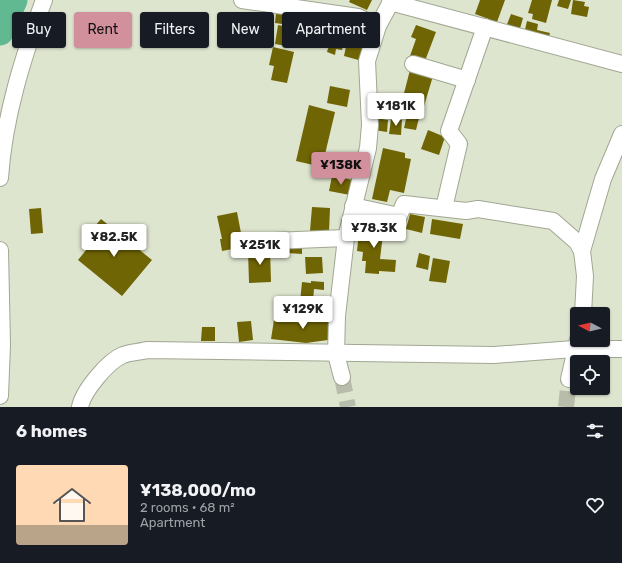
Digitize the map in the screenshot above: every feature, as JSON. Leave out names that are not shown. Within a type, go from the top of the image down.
[{"type":"street","points":[[0,178],[6,131],[14,92],[28,42],[44,0]]},
{"type":"street","points":[[242,0],[324,12]]},
{"type":"street","points":[[380,22],[391,1],[622,64]]},
{"type":"street","points":[[444,208],[459,144],[449,131],[485,27]]},
{"type":"street","points":[[342,377],[336,354],[337,316],[346,238],[368,148],[370,125],[367,61],[371,48]]},
{"type":"street","points":[[412,64],[467,80]]},
{"type":"street","points":[[582,251],[603,179],[622,134]]},
{"type":"street","points":[[353,206],[399,216],[404,204],[466,211],[478,209],[553,221],[577,242],[582,251],[585,276],[583,307]]},
{"type":"street","points":[[249,242],[346,238]]},
{"type":"street","points":[[0,250],[2,345],[0,396]]},
{"type":"street","points":[[80,407],[85,393],[107,368],[123,355],[147,350],[336,354],[494,355],[570,346]]},
{"type":"street","points":[[569,379],[576,347]]},
{"type":"street","points":[[599,347],[622,349]]},
{"type":"building","points":[[350,0],[372,0],[367,10],[349,2]]},
{"type":"building","points":[[480,0],[505,0],[497,22],[475,14]]},
{"type":"building","points":[[532,0],[552,0],[546,23],[532,19],[533,14],[528,13]]},
{"type":"building","points":[[559,0],[571,0],[568,9],[557,6]]},
{"type":"building","points":[[573,0],[585,2],[584,6],[589,7],[587,17],[571,14]]},
{"type":"building","points":[[276,13],[282,14],[282,24],[275,23]]},
{"type":"building","points":[[511,14],[523,18],[519,32],[506,27]]},
{"type":"building","points":[[527,21],[538,24],[537,30],[550,33],[548,40],[524,34]]},
{"type":"building","points":[[278,25],[282,26],[282,45],[275,44]]},
{"type":"building","points":[[416,25],[436,32],[425,61],[410,56],[416,39],[411,37]]},
{"type":"building","points":[[274,47],[294,52],[287,83],[271,80],[274,66],[269,65]]},
{"type":"building","points":[[328,48],[342,48],[342,50],[336,49],[335,55],[327,52]]},
{"type":"building","points":[[346,48],[365,48],[362,61],[344,56]]},
{"type":"building","points":[[410,70],[433,76],[424,106],[402,101]]},
{"type":"building","points":[[330,86],[350,90],[347,107],[327,103]]},
{"type":"building","points":[[309,105],[335,112],[322,167],[296,161]]},
{"type":"building","points":[[407,115],[419,118],[416,130],[404,128]]},
{"type":"building","points":[[376,118],[388,120],[387,132],[374,130]]},
{"type":"building","points":[[391,119],[402,120],[401,135],[389,134]]},
{"type":"building","points":[[428,130],[445,137],[439,155],[421,149]]},
{"type":"building","points":[[383,148],[405,153],[405,158],[411,159],[404,193],[390,190],[387,202],[372,199]]},
{"type":"building","points":[[332,176],[353,180],[350,195],[329,191]]},
{"type":"building","points":[[312,207],[330,208],[329,232],[310,231]]},
{"type":"building","points":[[41,208],[43,233],[31,234],[29,209]]},
{"type":"building","points":[[237,212],[241,233],[235,234],[238,248],[222,251],[220,239],[222,239],[217,216]]},
{"type":"building","points":[[410,214],[425,217],[422,233],[406,229]]},
{"type":"building","points":[[101,219],[152,260],[122,296],[78,260],[95,239],[88,234]]},
{"type":"building","points":[[432,219],[463,224],[460,239],[430,234]]},
{"type":"building","points":[[360,223],[384,226],[380,259],[396,260],[395,272],[379,271],[379,274],[365,273],[366,261],[362,261],[363,252],[357,251]]},
{"type":"building","points":[[287,244],[302,245],[302,254],[287,253]]},
{"type":"building","points":[[270,250],[271,282],[249,283],[248,251]]},
{"type":"building","points":[[419,253],[430,256],[428,270],[416,267]]},
{"type":"building","points":[[305,257],[322,257],[323,273],[306,274]]},
{"type":"building","points":[[433,258],[450,261],[446,283],[429,281]]},
{"type":"building","points":[[311,281],[324,282],[324,290],[314,289],[312,313],[299,312],[302,282],[311,283]]},
{"type":"building","points":[[307,314],[331,316],[328,340],[306,343],[271,339],[274,320],[306,323]]},
{"type":"building","points":[[251,321],[253,340],[239,342],[237,322]]},
{"type":"building","points":[[202,327],[215,327],[215,341],[201,341]]},
{"type":"waterway","points":[[0,32],[14,0]]},
{"type":"tunnel","points":[[342,377],[348,407]]},
{"type":"tunnel","points":[[566,407],[569,379]]}]
